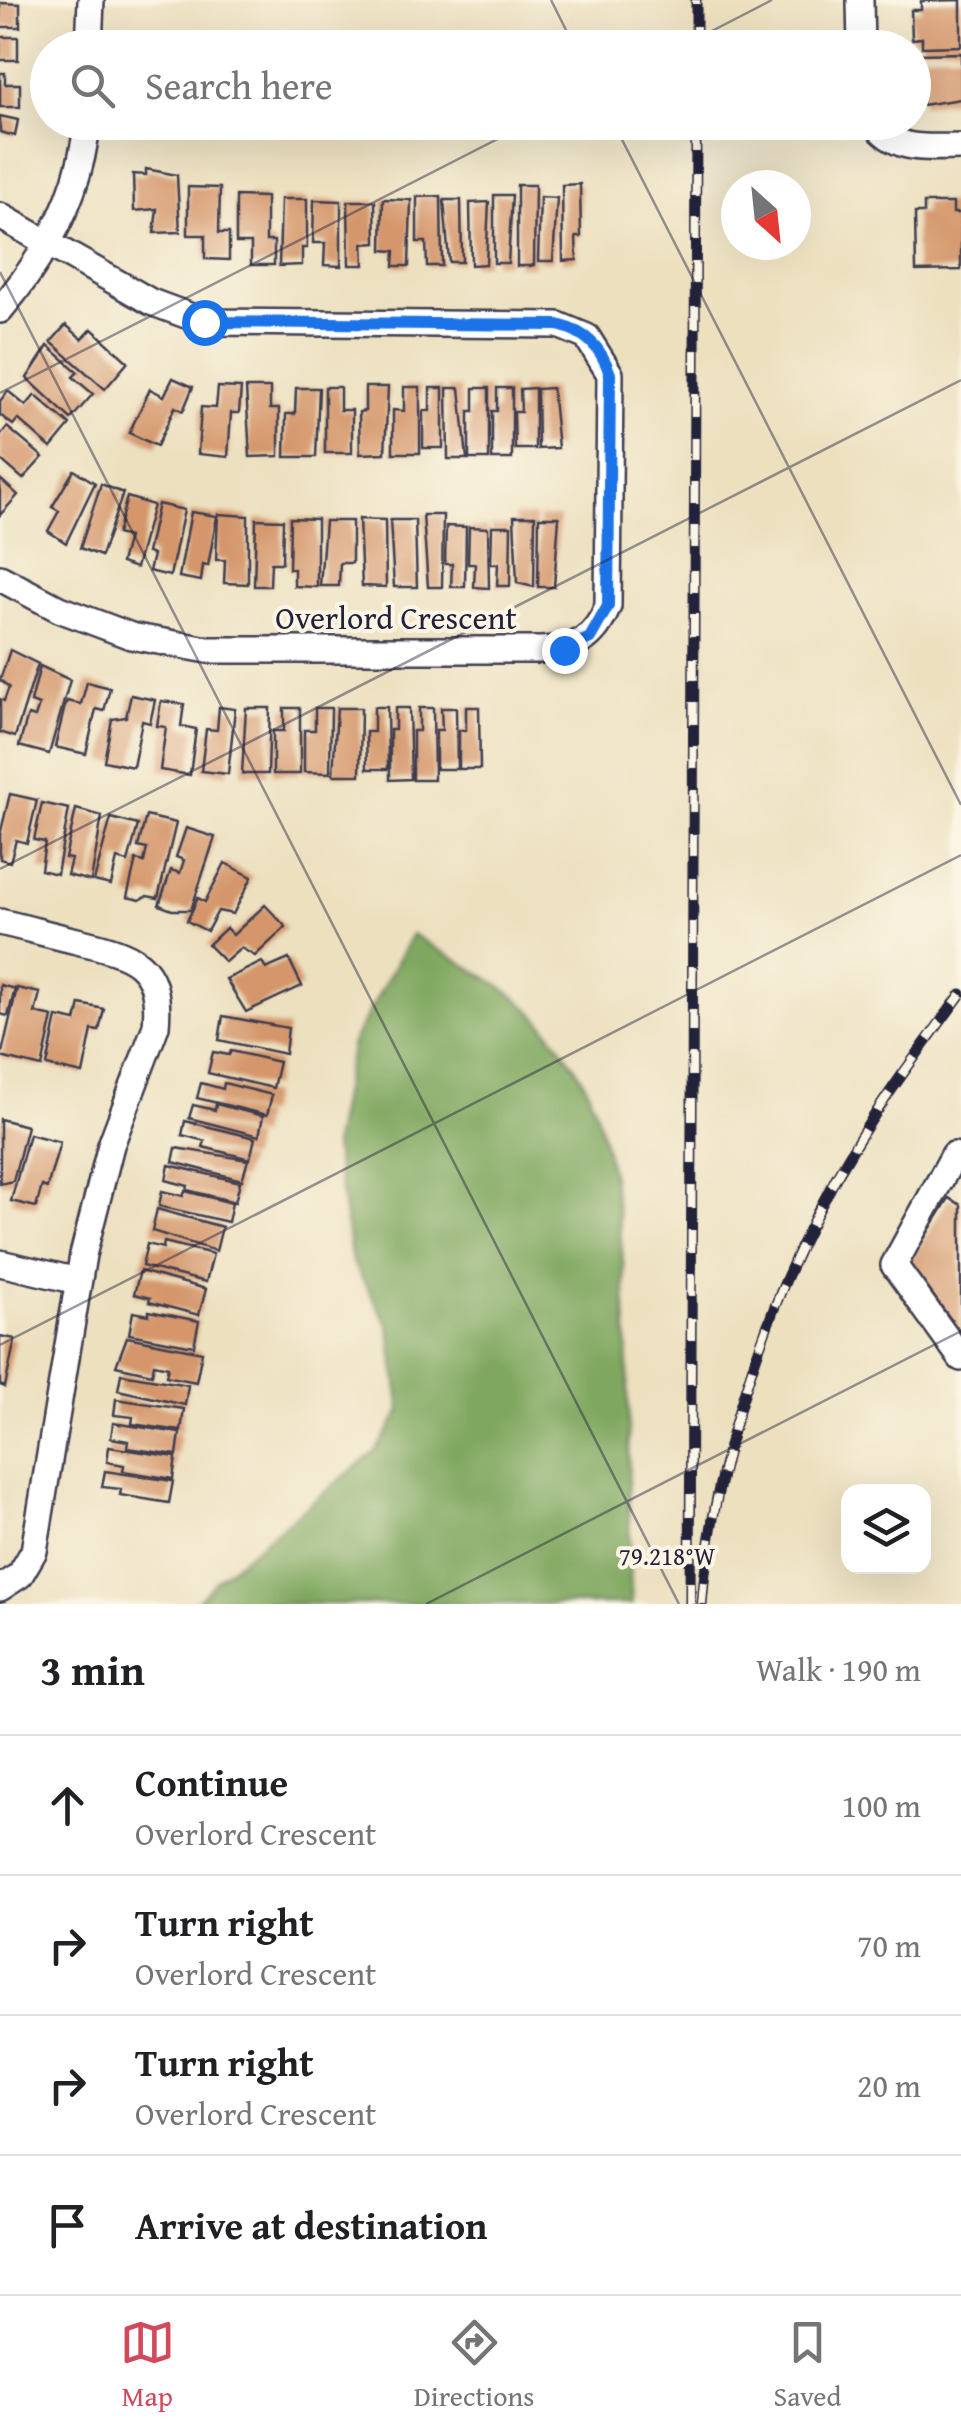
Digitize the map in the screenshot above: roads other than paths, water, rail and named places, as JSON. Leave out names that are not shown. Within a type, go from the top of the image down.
[{"type":"street","points":[[90,30],[91,0]]},
{"type":"street","points":[[860,0],[861,30]]},
{"type":"street","points":[[0,310],[51,242],[81,168],[85,140]]},
{"type":"street","points":[[896,140],[910,148],[961,147]]},
{"type":"street","name":"Overlord Crescent","points":[[0,216],[151,302],[204,322],[558,325],[588,337],[605,359],[610,374],[608,606],[590,638],[564,650],[208,650],[131,636],[59,609],[0,578]]},
{"type":"street","points":[[0,922],[125,952],[148,974],[156,993],[156,1026],[111,1145],[78,1281],[34,1551],[20,1576],[0,1588]]},
{"type":"street","points":[[959,1152],[894,1265],[961,1358]]},
{"type":"street","points":[[0,1263],[78,1281]]},
{"type":"railway","points":[[696,0],[696,30]]},
{"type":"railway","points":[[690,1604],[696,140]]},
{"type":"railway","points":[[702,1604],[719,1487],[734,1426],[775,1306],[800,1249],[856,1144],[961,994]]}]
